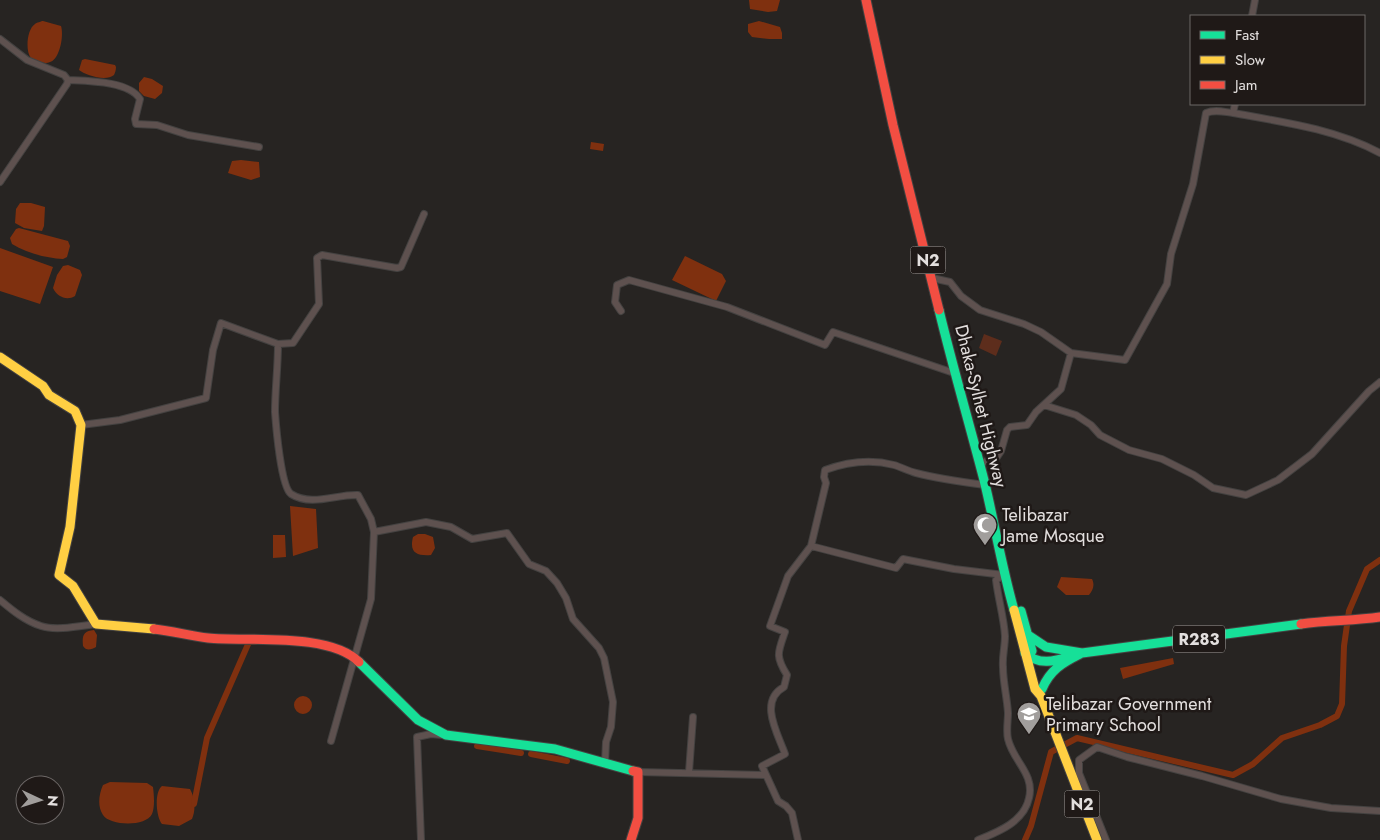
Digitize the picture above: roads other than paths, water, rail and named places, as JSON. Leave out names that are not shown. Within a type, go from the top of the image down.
[{"type":"main road","name":"Dhaka-Sylhet Highway","points":[[866,0],[893,125],[954,373],[985,485],[1004,575],[1025,653],[1032,665]]},
{"type":"main road","points":[[0,357],[43,386],[49,395],[75,411],[81,425],[70,526],[59,575],[73,586],[96,624],[164,630],[209,638],[303,642],[331,647],[355,658],[418,720],[446,735],[555,749],[638,772],[638,818],[631,840]]},
{"type":"main road","points":[[993,519],[1001,535],[1028,635],[1032,665],[1042,692]]},
{"type":"main road","name":"R283","points":[[1032,665],[1065,659],[1071,655],[1082,653],[1327,620],[1355,620],[1380,617]]},
{"type":"main road","name":"R283","points":[[1028,635],[1033,641],[1045,647],[1082,653]]},
{"type":"main road","name":"R283","points":[[1042,692],[1047,675],[1053,669],[1082,653]]},
{"type":"main road","name":"N2","points":[[1042,692],[1046,709],[1097,840]]},
{"type":"street","points":[[1252,15],[1255,0]]},
{"type":"street","points":[[0,39],[27,60],[64,75],[68,80],[94,81],[124,88],[136,93],[140,100],[135,120],[136,124],[157,125],[188,135],[259,148]]},
{"type":"street","points":[[0,182],[68,80]]},
{"type":"street","points":[[1233,114],[1235,105]]},
{"type":"street","points":[[932,278],[950,282],[961,296],[980,310],[1024,324],[1041,332],[1072,353],[1125,360],[1167,284],[1171,254],[1193,184],[1206,113],[1217,111],[1298,125],[1360,142],[1380,153]]},
{"type":"street","points":[[81,425],[120,420],[206,398],[213,350],[221,323],[278,344],[293,343],[319,304],[317,258],[322,255],[397,268],[401,267],[424,214]]},
{"type":"street","points":[[621,311],[615,302],[617,285],[629,280],[728,307],[825,345],[832,332],[954,373]]},
{"type":"street","points":[[278,344],[276,413],[279,456],[286,488],[291,494],[307,499],[319,500],[358,495],[372,519],[374,532],[371,599],[356,646],[355,658],[331,741]]},
{"type":"street","points":[[979,464],[997,457],[1010,426],[1027,425],[1036,412],[1061,389],[1072,353]]},
{"type":"street","points":[[1044,405],[1076,416],[1091,425],[1100,435],[1129,450],[1162,459],[1194,475],[1213,488],[1246,495],[1278,480],[1312,454],[1380,382]]},
{"type":"street","points":[[798,840],[792,813],[778,801],[762,766],[785,754],[770,716],[771,703],[776,691],[784,687],[787,675],[777,653],[785,632],[770,626],[788,576],[811,546],[826,483],[824,477],[825,470],[838,466],[878,462],[914,473],[985,485]]},
{"type":"street","points":[[374,532],[426,522],[451,527],[472,540],[507,533],[529,564],[546,571],[557,583],[566,598],[573,619],[599,648],[604,658],[613,702],[611,727],[606,742],[605,762]]},
{"type":"street","points":[[811,546],[896,568],[903,560],[1004,575]]},
{"type":"street","points":[[978,840],[1003,830],[1016,820],[1029,800],[1031,784],[1007,737],[1007,694],[1003,667],[1005,636],[996,580],[1004,575]]},
{"type":"street","points":[[0,600],[16,613],[42,626],[66,628],[96,624]]},
{"type":"street","points":[[689,772],[693,717]]},
{"type":"street","points":[[421,840],[418,737],[431,734],[446,735]]},
{"type":"street","points":[[1106,840],[1079,773],[1079,760],[1097,747],[1281,799],[1331,808],[1380,811]]},
{"type":"street","points":[[638,772],[765,775]]},
{"type":"waterway","points":[[1025,840],[1031,826],[1051,752],[1077,738],[1233,775],[1253,764],[1282,738],[1320,725],[1337,716],[1342,704],[1344,646],[1349,611],[1367,569],[1380,560]]},
{"type":"waterway","points":[[194,804],[207,738],[249,642],[255,642]]},
{"type":"waterway","points":[[477,746],[521,753]]},
{"type":"waterway","points":[[531,754],[567,761]]},
{"type":"place","name":"Telibazar Jame Mosque","points":[[985,546]]},
{"type":"place","name":"Telibazar Government Primary School","points":[[1029,735]]}]
